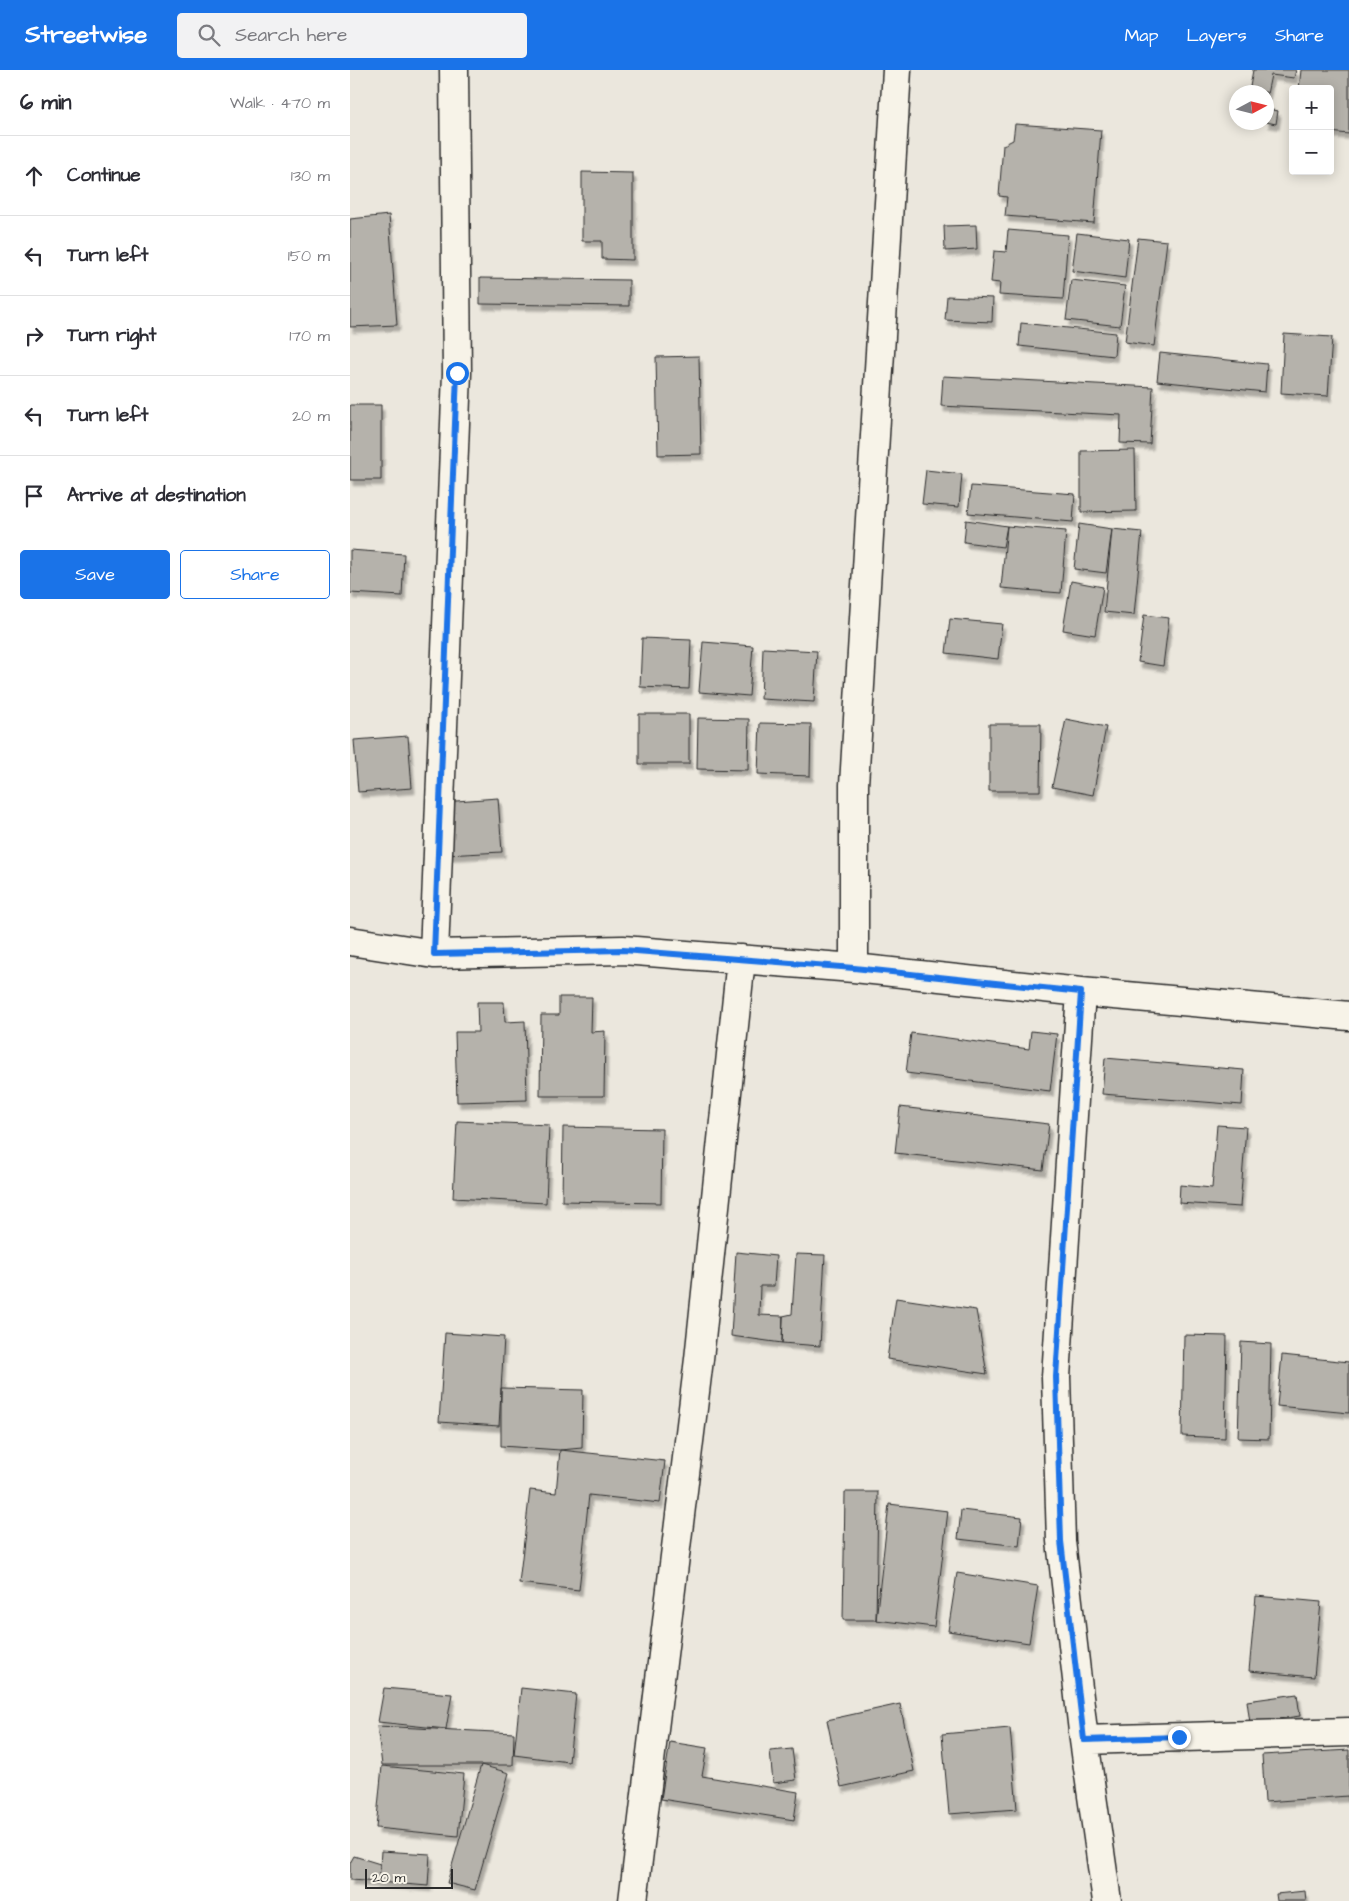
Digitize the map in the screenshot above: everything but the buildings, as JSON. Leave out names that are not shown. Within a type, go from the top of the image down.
[{"type":"street","points":[[434,954],[457,373],[454,70]]},
{"type":"street","points":[[854,968],[854,785],[897,70]]},
{"type":"street","points":[[350,942],[434,954],[623,950],[854,968],[1081,992],[1349,1016]]},
{"type":"street","points":[[633,1901],[698,1369],[740,959]]},
{"type":"street","points":[[1081,992],[1056,1377],[1061,1541],[1084,1740],[1107,1901]]},
{"type":"street","points":[[1084,1740],[1349,1732]]},
{"type":"route","points":[[457,373],[434,954],[623,950],[854,968],[1081,992],[1056,1377],[1061,1541],[1084,1740],[1179,1737]]}]
